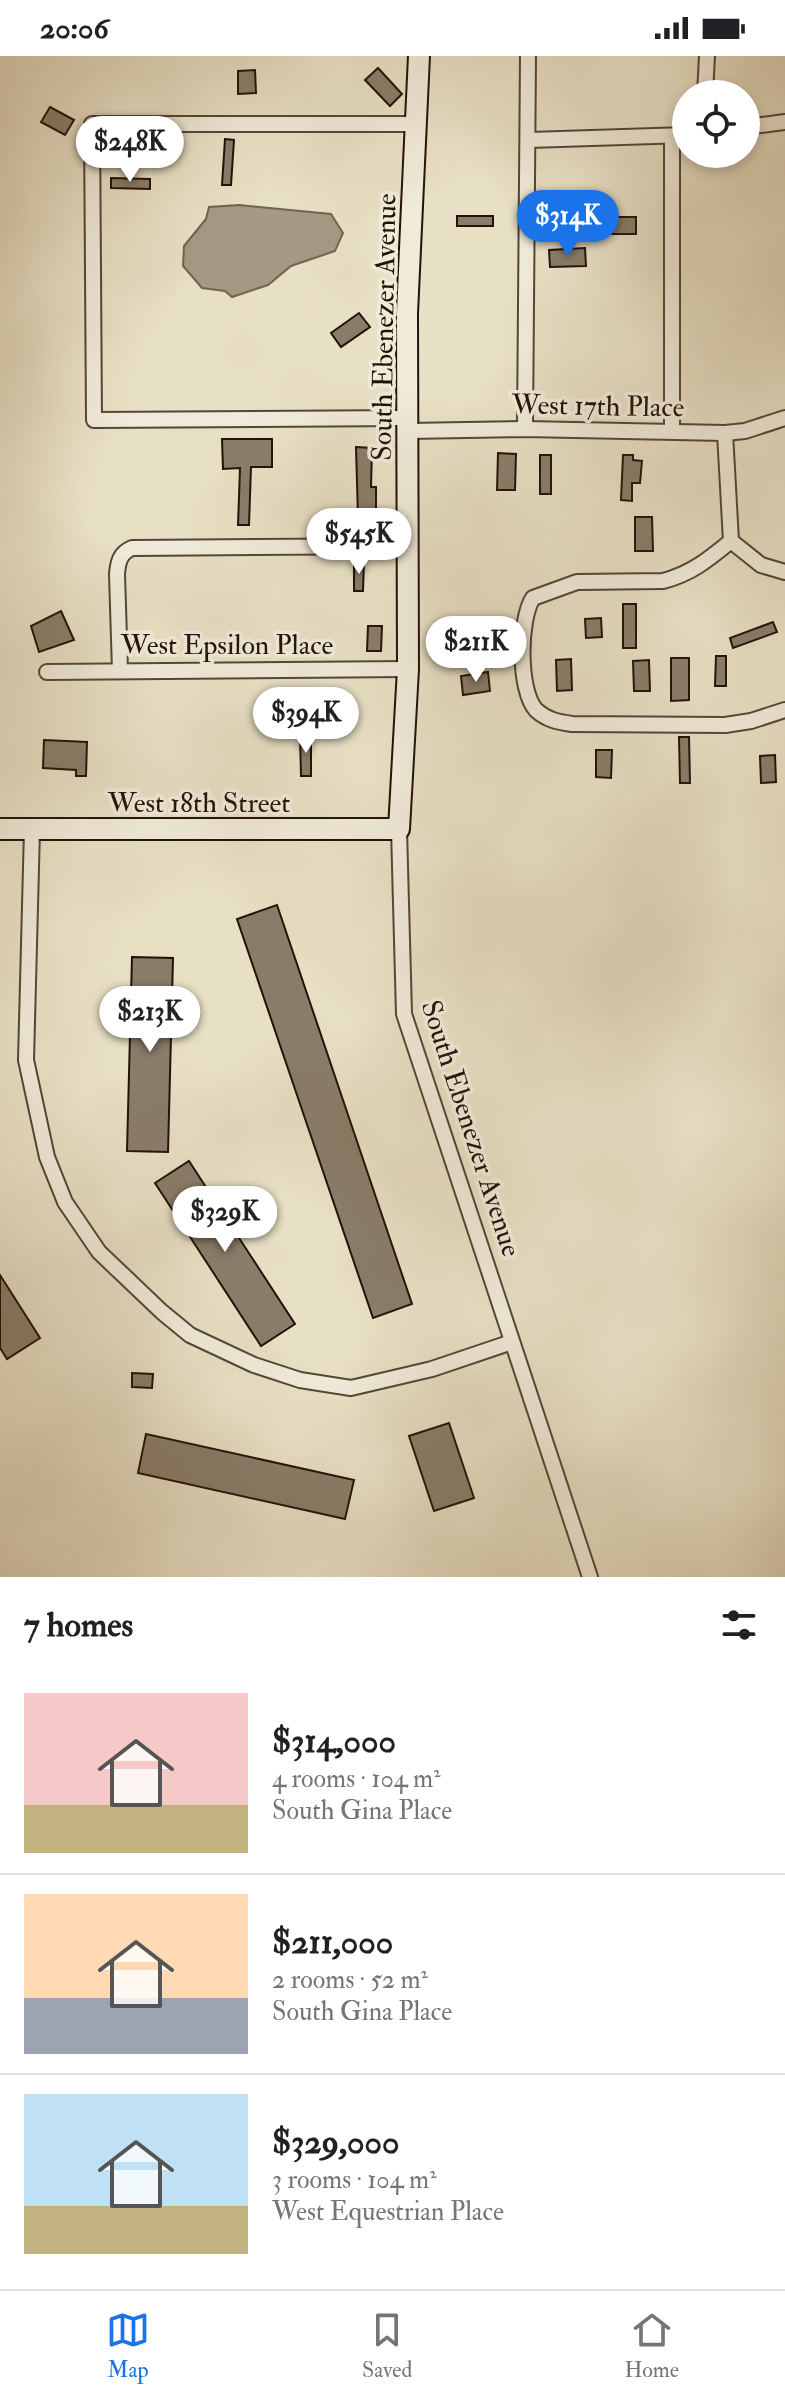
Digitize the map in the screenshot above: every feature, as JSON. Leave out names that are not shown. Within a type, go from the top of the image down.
[{"type":"street","name":"South Ebenezer Avenue","points":[[419,56],[407,313],[408,669],[399,829],[404,1014],[590,1577]]},
{"type":"street","points":[[525,429],[528,56]]},
{"type":"street","points":[[706,80],[707,56]]},
{"type":"street","points":[[760,125],[785,122]]},
{"type":"street","name":"West 17th Place","points":[[418,124],[92,124],[94,420],[408,424],[725,433],[745,431],[785,418]]},
{"type":"street","points":[[529,140],[672,136]]},
{"type":"street","points":[[672,431],[678,168]]},
{"type":"street","points":[[725,433],[731,541],[761,565],[785,572]]},
{"type":"street","points":[[731,541],[695,569],[674,578],[663,581],[577,582],[533,598],[525,614],[523,663],[526,689],[535,709],[551,721],[572,724],[692,726],[751,721],[785,710]]},
{"type":"street","points":[[120,671],[117,574],[118,561],[126,550],[407,546]]},
{"type":"street","name":"West Epsilon Place","points":[[47,672],[408,669]]},
{"type":"street","name":"West 18th Street","points":[[0,829],[399,829]]},
{"type":"street","points":[[32,829],[26,1060],[47,1157],[65,1202],[99,1252],[190,1335],[254,1365],[300,1380],[351,1388],[432,1369],[512,1342]]},
{"type":"shaded area","points":[[239,205],[331,214],[343,233],[335,251],[291,266],[268,285],[232,297],[225,291],[202,288],[183,266],[184,246],[206,219],[209,207]]},
{"type":"building","points":[[378,68],[402,94],[390,106],[365,80]]},
{"type":"building","points":[[255,70],[256,93],[238,94],[238,71]]},
{"type":"building","points":[[50,107],[74,120],[65,135],[41,122]]},
{"type":"building","points":[[225,139],[234,140],[231,185],[222,185]]},
{"type":"building","points":[[111,178],[150,179],[150,189],[111,188]]},
{"type":"building","points":[[457,216],[493,216],[493,226],[457,226]]},
{"type":"building","points":[[601,217],[636,217],[636,234],[601,234]]},
{"type":"building","points":[[585,248],[586,266],[550,267],[549,250]]},
{"type":"building","points":[[359,313],[370,327],[341,347],[331,333]]},
{"type":"building","points":[[222,439],[272,439],[272,467],[251,467],[249,525],[238,525],[240,468],[223,469]]},
{"type":"building","points":[[356,447],[372,448],[371,487],[376,487],[376,518],[358,518]]},
{"type":"building","points":[[498,453],[516,454],[515,490],[497,490]]},
{"type":"building","points":[[540,455],[551,455],[551,494],[540,494]]},
{"type":"building","points":[[623,455],[633,455],[633,460],[642,461],[640,483],[632,483],[632,501],[621,500]]},
{"type":"building","points":[[635,517],[652,517],[653,551],[635,551]]},
{"type":"building","points":[[354,561],[364,561],[363,591],[354,591]]},
{"type":"building","points":[[623,604],[636,604],[636,648],[623,648]]},
{"type":"building","points":[[61,611],[74,640],[39,652],[31,626]]},
{"type":"building","points":[[601,618],[602,637],[586,638],[585,619]]},
{"type":"building","points":[[773,622],[777,632],[733,648],[730,638]]},
{"type":"building","points":[[368,626],[382,626],[381,651],[367,651]]},
{"type":"building","points":[[716,656],[726,656],[726,686],[715,686]]},
{"type":"building","points":[[671,658],[689,658],[689,700],[671,701]]},
{"type":"building","points":[[571,659],[572,690],[557,691],[556,660]]},
{"type":"building","points":[[649,660],[650,691],[634,691],[633,661]]},
{"type":"building","points":[[488,672],[490,691],[463,695],[461,676]]},
{"type":"building","points":[[311,734],[311,776],[301,776],[300,735]]},
{"type":"building","points":[[679,737],[689,737],[690,783],[680,783]]},
{"type":"building","points":[[44,740],[87,742],[86,776],[76,776],[76,770],[43,768]]},
{"type":"building","points":[[596,750],[612,750],[611,778],[596,777]]},
{"type":"building","points":[[775,755],[776,782],[761,783],[760,756]]},
{"type":"building","points":[[277,905],[412,1304],[373,1318],[237,919]]},
{"type":"building","points":[[132,957],[173,958],[168,1152],[127,1151]]},
{"type":"building","points":[[189,1161],[295,1324],[261,1346],[155,1183]]},
{"type":"building","points":[[0,1275],[40,1338],[7,1359],[0,1348]]},
{"type":"building","points":[[132,1373],[153,1374],[152,1388],[132,1387]]},
{"type":"building","points":[[449,1423],[474,1498],[434,1511],[409,1436]]},
{"type":"building","points":[[146,1434],[354,1480],[345,1519],[138,1473]]}]
